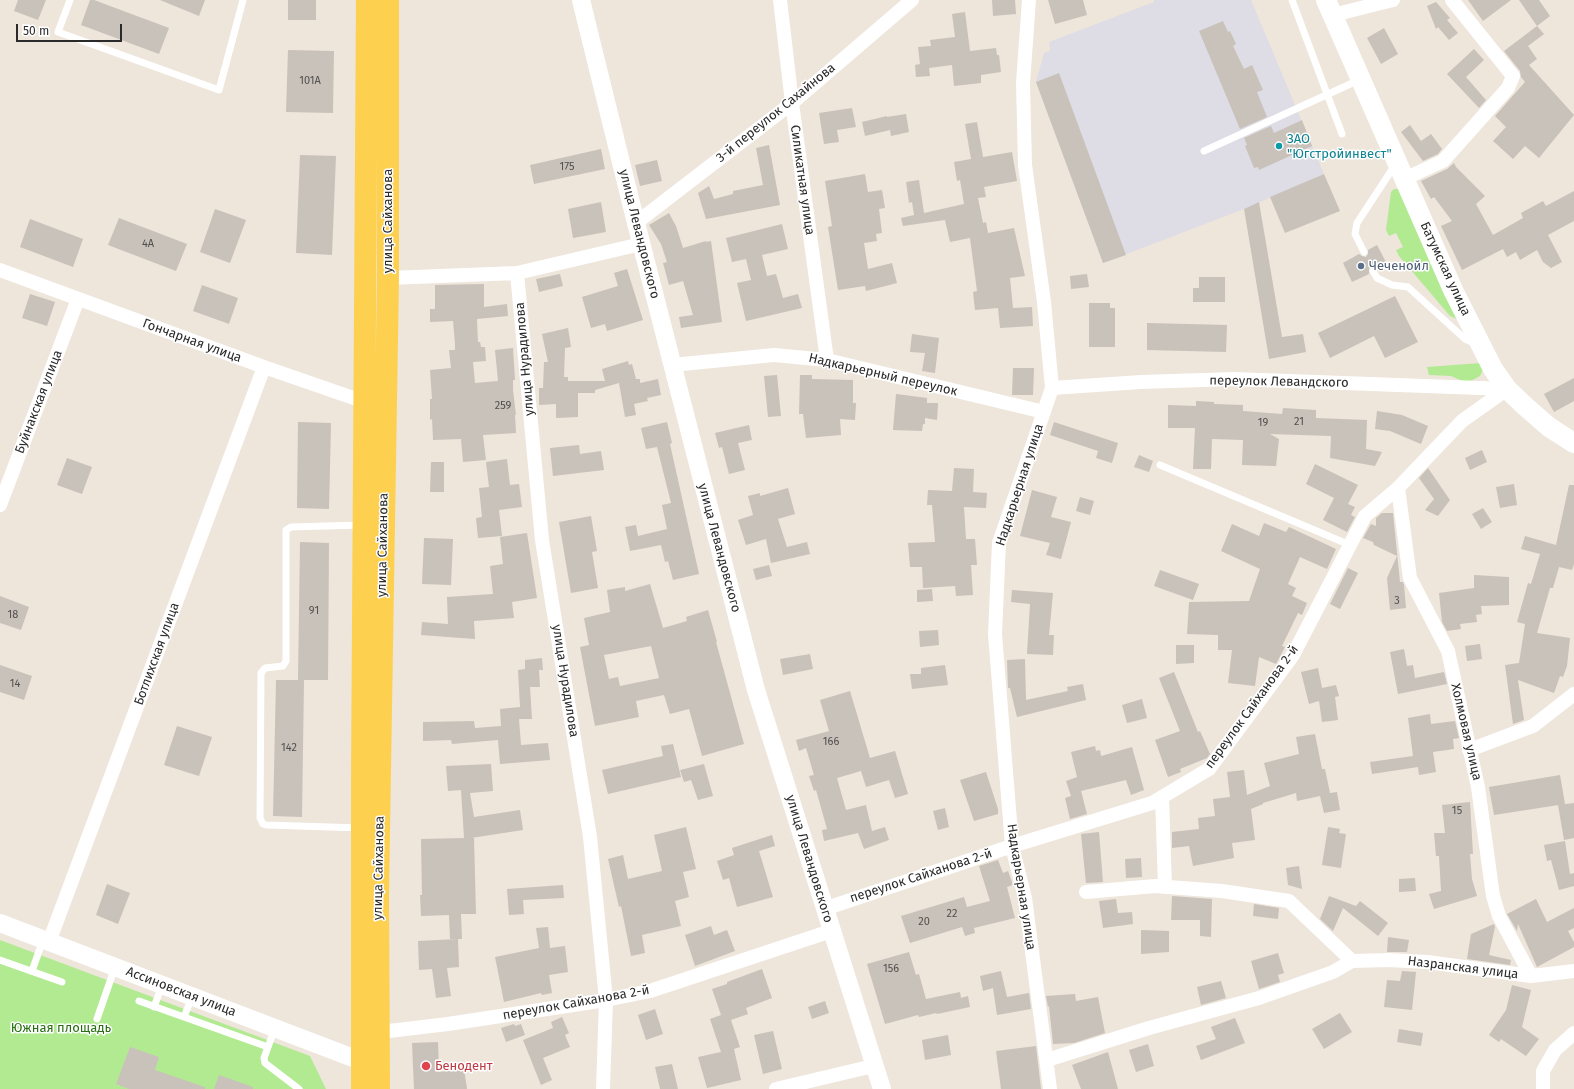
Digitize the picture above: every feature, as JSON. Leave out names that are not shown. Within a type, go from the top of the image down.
[{"type":"main road","name":"улица Сайханова","points":[[362,1089],[361,1061],[370,1033],[378,893],[376,402],[367,0]]},
{"type":"main road","name":"улица Сайханова","points":[[379,1089],[370,1033],[362,828],[364,525],[388,278],[388,0]]},
{"type":"main road","name":"Батумская улица","points":[[1329,8],[1454,290],[1480,345],[1507,389],[1549,427],[1573,441]]},
{"type":"street","name":"улица Левандовского","points":[[581,0],[641,244],[756,690],[873,1066],[882,1089]]},
{"type":"street","name":"Силикатная улица","points":[[780,0],[792,103],[827,360]]},
{"type":"street","name":"3-й переулок Сахайнова","points":[[636,223],[792,103],[912,0]]},
{"type":"street","name":"Надкарьерная улица","points":[[1029,0],[1023,83],[1025,165],[1044,302],[1052,388],[998,543],[995,634],[1012,846],[1025,898],[1050,1089]]},
{"type":"street","points":[[1329,8],[1393,0]]},
{"type":"street","points":[[1401,170],[1443,161],[1508,88],[1513,76],[1452,0]]},
{"type":"street","points":[[388,278],[517,273],[641,244]]},
{"type":"street","name":"Гончарная улица","points":[[0,270],[264,367],[376,402]]},
{"type":"street","name":"улица Нурадилова","points":[[517,273],[542,540],[590,838],[606,1000],[603,1089]]},
{"type":"street","name":"Буйнакская улица","points":[[0,505],[78,299]]},
{"type":"street","name":"Надкарьерный переулок","points":[[672,365],[774,355],[827,360],[1044,412]]},
{"type":"street","name":"Ботлихская улица","points":[[46,941],[264,367]]},
{"type":"street","name":"переулок Левандского","points":[[1052,388],[1141,382],[1234,380],[1507,389]]},
{"type":"street","name":"переулок Сайханова 2-й","points":[[824,909],[1012,846],[1152,803],[1209,769],[1293,655],[1365,516],[1398,488],[1462,421],[1507,389]]},
{"type":"street","name":"Холмовая улица","points":[[1398,488],[1410,578],[1448,651],[1478,787],[1493,896],[1499,916],[1531,976]]},
{"type":"street","points":[[1469,750],[1533,726],[1574,694]]},
{"type":"street","points":[[1162,797],[1165,887]]},
{"type":"street","points":[[1047,1060],[1149,1028],[1259,998],[1333,972],[1352,961],[1289,901],[1222,891],[1154,886],[1086,892]]},
{"type":"street","name":"Ассиновская улица","points":[[0,923],[361,1061]]},
{"type":"street","name":"переулок Сайханова 2-й","points":[[370,1033],[448,1024],[606,1000],[650,991],[831,931]]},
{"type":"street","name":"Назранская улица","points":[[1352,961],[1388,960],[1428,962],[1531,976],[1574,971]]},
{"type":"street","points":[[1543,1089],[1543,1071],[1555,1050],[1574,1033]]},
{"type":"street","points":[[776,1089],[873,1066]]},
{"type":"lane","points":[[70,0],[58,32],[218,90],[243,0]]},
{"type":"lane","points":[[1292,0],[1342,134]]},
{"type":"lane","points":[[1204,151],[1361,79]]},
{"type":"lane","points":[[1364,252],[1355,234],[1357,223],[1401,170]]},
{"type":"lane","points":[[1373,271],[1377,278],[1387,283],[1408,287],[1465,339],[1480,345]]},
{"type":"lane","points":[[1160,465],[1350,545]]},
{"type":"lane","points":[[362,828],[266,825],[260,822],[260,818],[262,670],[268,667],[283,666],[286,661],[286,530],[291,527],[364,525]]},
{"type":"lane","points":[[32,971],[46,941]]},
{"type":"lane","points":[[0,960],[62,982]]},
{"type":"lane","points":[[97,1019],[115,967]]},
{"type":"lane","points":[[154,1006],[162,985]]},
{"type":"lane","points":[[184,1017],[192,996]]},
{"type":"lane","points":[[139,1001],[268,1047]]},
{"type":"lane","points":[[275,1028],[264,1058],[265,1063],[299,1089]]},
{"type":"shaded area","points":[[1154,0],[1251,0],[1324,174],[1244,209],[1103,263],[1036,82],[1044,53],[1050,51],[1049,42],[1154,2]]},
{"type":"green space","points":[[1394,189],[1400,189],[1459,320],[1450,316],[1399,256],[1396,250],[1403,247],[1396,233],[1389,236],[1386,230],[1391,192]]},
{"type":"green space","points":[[1481,363],[1483,370],[1480,376],[1467,383],[1451,376],[1429,375],[1427,367]]},
{"type":"green space","name":"Южная площадь","points":[[0,940],[310,1056],[326,1089],[0,1089]]},
{"type":"building","points":[[18,0],[46,0],[38,20],[14,11]]},
{"type":"building","points":[[90,0],[94,0],[169,28],[159,54],[81,25]]},
{"type":"building","points":[[160,0],[205,0],[199,16]]},
{"type":"building","points":[[288,0],[316,0],[316,20],[288,20]]},
{"type":"building","points":[[992,0],[1015,0],[1016,14],[993,16]]},
{"type":"building","points":[[1048,0],[1083,0],[1087,15],[1055,24]]},
{"type":"building","points":[[1468,0],[1511,0],[1483,21]]},
{"type":"building","points":[[1519,0],[1539,0],[1550,16],[1537,26]]},
{"type":"building","points":[[1436,2],[1450,18],[1447,20],[1458,33],[1449,40],[1438,27],[1436,29],[1427,6]]},
{"type":"building","points":[[965,12],[970,51],[996,48],[997,55],[999,55],[1001,72],[981,75],[981,83],[954,86],[952,65],[929,68],[930,76],[916,77],[915,65],[920,64],[918,47],[931,46],[930,40],[955,37],[952,14]]},
{"type":"building","points":[[1223,21],[1236,44],[1233,46],[1244,69],[1252,65],[1263,90],[1257,92],[1267,117],[1240,129],[1199,31]]},
{"type":"building","points":[[1537,26],[1544,34],[1528,46],[1537,59],[1529,65],[1574,115],[1539,158],[1525,146],[1513,159],[1493,141],[1506,127],[1495,116],[1525,82],[1521,77],[1520,71],[1504,51]]},
{"type":"building","points":[[1384,28],[1398,54],[1381,64],[1367,38]]},
{"type":"building","points":[[1474,49],[1484,60],[1466,77],[1486,100],[1479,108],[1447,74]]},
{"type":"building","points":[[288,50],[334,51],[333,113],[286,112]]},
{"type":"building","points":[[1059,73],[1126,255],[1103,263],[1036,82]]},
{"type":"building","points":[[852,108],[856,127],[837,130],[839,142],[824,144],[819,113]]},
{"type":"building","points":[[906,114],[909,132],[891,136],[890,130],[865,136],[862,122],[887,116]]},
{"type":"building","name":"ЗАО \"Югстройинвест\"","points":[[1302,120],[1312,146],[1259,170],[1258,167],[1254,168],[1245,146],[1247,145],[1244,138],[1271,126],[1274,133]]},
{"type":"building","points":[[977,122],[983,157],[1012,152],[1017,181],[984,187],[986,197],[978,198],[983,223],[986,222],[988,233],[1014,228],[1025,276],[1010,278],[1013,308],[1032,307],[1033,326],[1000,328],[998,308],[975,310],[973,292],[977,291],[970,238],[950,242],[945,220],[903,226],[901,218],[914,215],[912,202],[909,203],[906,182],[919,180],[924,213],[964,204],[960,180],[957,181],[954,162],[971,159],[965,124]]},
{"type":"building","points":[[1410,125],[1421,141],[1431,134],[1442,149],[1438,154],[1423,161],[1401,132]]},
{"type":"building","points":[[769,145],[780,205],[706,219],[698,193],[709,186],[714,199],[733,194],[733,191],[763,185],[756,148]]},
{"type":"building","points":[[601,149],[605,169],[534,184],[530,165]]},
{"type":"building","points":[[300,155],[336,156],[332,255],[296,253]]},
{"type":"building","points":[[657,160],[662,181],[640,186],[635,165]]},
{"type":"building","points":[[1454,163],[1456,167],[1485,196],[1476,204],[1493,235],[1523,218],[1521,213],[1543,201],[1546,206],[1574,191],[1574,221],[1548,235],[1562,262],[1551,268],[1543,262],[1537,250],[1520,260],[1516,252],[1507,257],[1503,249],[1462,270],[1441,226],[1452,221],[1434,197],[1431,199],[1421,181],[1447,169]]},
{"type":"building","points":[[865,174],[868,192],[882,190],[885,208],[879,209],[882,233],[876,234],[877,241],[864,243],[868,269],[892,263],[897,283],[866,291],[865,286],[838,290],[828,227],[832,226],[825,181]]},
{"type":"building","points":[[1324,174],[1340,211],[1285,233],[1270,197]]},
{"type":"building","points":[[601,202],[606,232],[573,238],[568,209]]},
{"type":"building","points":[[1259,202],[1282,337],[1303,334],[1306,352],[1269,359],[1244,209]]},
{"type":"building","points":[[215,209],[246,220],[230,263],[200,252]]},
{"type":"building","points":[[669,213],[676,226],[683,248],[706,241],[711,241],[722,322],[681,328],[679,317],[693,315],[683,281],[669,285],[663,263],[667,262],[661,244],[649,225]]},
{"type":"building","points":[[119,218],[187,244],[176,271],[108,245]]},
{"type":"building","points":[[30,219],[83,239],[73,267],[20,247]]},
{"type":"building","points":[[782,224],[788,249],[762,255],[767,276],[776,274],[783,298],[798,294],[802,308],[746,321],[737,283],[751,280],[746,259],[732,262],[726,238]]},
{"type":"building","points":[[1377,245],[1387,264],[1378,269],[1371,267],[1369,269],[1369,274],[1352,282],[1343,263],[1359,254],[1366,257],[1368,250]]},
{"type":"building","points":[[627,269],[643,320],[607,331],[605,324],[591,328],[582,297],[618,286],[614,273]]},
{"type":"building","points":[[560,274],[563,286],[539,292],[536,279]]},
{"type":"building","points":[[1087,274],[1089,287],[1071,289],[1070,276]]},
{"type":"building","points":[[1199,277],[1225,277],[1225,302],[1193,302],[1193,288],[1199,288]]},
{"type":"building","points":[[484,284],[484,307],[507,304],[508,316],[477,319],[478,342],[480,342],[481,347],[485,347],[486,361],[473,362],[475,383],[498,381],[495,350],[513,348],[515,380],[513,380],[513,390],[516,415],[516,433],[483,435],[486,460],[463,462],[461,439],[433,440],[432,419],[430,420],[430,399],[432,399],[430,370],[451,368],[449,350],[455,350],[455,344],[453,321],[430,322],[430,309],[435,309],[435,285]]},
{"type":"building","points":[[202,285],[238,298],[229,324],[193,311]]},
{"type":"building","points":[[30,294],[55,302],[47,326],[22,318]]},
{"type":"building","points":[[1395,296],[1418,342],[1385,358],[1374,336],[1330,358],[1318,333]]},
{"type":"building","points":[[1089,303],[1110,303],[1110,308],[1115,308],[1115,347],[1089,347]]},
{"type":"building","points":[[1147,323],[1227,325],[1226,352],[1147,350]]},
{"type":"building","points":[[568,328],[571,347],[565,348],[564,377],[568,377],[568,381],[605,381],[602,369],[628,361],[629,365],[632,364],[636,379],[640,379],[640,383],[658,379],[661,395],[647,398],[648,401],[634,404],[636,415],[625,417],[619,383],[595,390],[595,393],[578,393],[578,417],[556,418],[556,404],[539,405],[539,388],[543,388],[544,362],[548,362],[542,334]]},
{"type":"building","points":[[912,334],[939,338],[935,373],[922,371],[925,353],[910,352]]},
{"type":"building","points":[[1013,368],[1034,368],[1033,395],[1012,395]]},
{"type":"building","points":[[777,375],[781,416],[768,417],[764,376]]},
{"type":"building","points":[[800,375],[812,375],[812,379],[853,380],[853,403],[856,403],[855,420],[840,419],[841,435],[806,438],[803,414],[799,414]]},
{"type":"building","points":[[1574,378],[1574,401],[1554,412],[1544,394]]},
{"type":"building","points":[[896,394],[927,398],[927,403],[938,403],[937,420],[925,418],[925,424],[923,424],[922,431],[893,430]]},
{"type":"building","points":[[1196,401],[1214,402],[1214,404],[1243,405],[1243,411],[1282,414],[1283,408],[1316,410],[1316,418],[1367,420],[1366,449],[1382,452],[1375,466],[1330,458],[1331,436],[1270,434],[1279,439],[1276,466],[1242,465],[1243,440],[1212,439],[1211,469],[1193,469],[1195,428],[1168,428],[1168,405],[1196,406]]},
{"type":"building","points":[[1377,411],[1402,415],[1428,426],[1421,444],[1390,431],[1375,429]]},
{"type":"building","points":[[298,422],[331,423],[329,509],[297,508]]},
{"type":"building","points":[[667,422],[672,443],[670,444],[699,574],[673,580],[668,561],[665,562],[661,545],[630,551],[625,527],[636,525],[638,536],[667,529],[662,505],[671,503],[657,447],[646,449],[641,428]]},
{"type":"building","points":[[1054,422],[1118,443],[1112,463],[1096,458],[1098,451],[1050,435]]},
{"type":"building","points":[[749,425],[752,440],[738,443],[745,470],[729,474],[722,447],[719,448],[715,433]]},
{"type":"building","points":[[579,445],[580,454],[601,451],[604,470],[553,476],[550,448]]},
{"type":"building","points":[[1482,450],[1487,462],[1470,470],[1465,458]]},
{"type":"building","points":[[1139,455],[1153,461],[1149,472],[1134,467]]},
{"type":"building","points":[[67,458],[92,467],[82,494],[57,485]]},
{"type":"building","points":[[507,459],[510,485],[519,484],[522,507],[499,510],[502,536],[478,538],[476,518],[482,517],[479,488],[489,487],[486,462]]},
{"type":"building","points":[[431,462],[444,462],[444,492],[430,492]]},
{"type":"building","points":[[1315,464],[1358,485],[1348,504],[1355,507],[1351,515],[1355,517],[1347,532],[1323,520],[1334,498],[1306,484]]},
{"type":"building","points":[[954,468],[974,469],[973,492],[987,493],[986,508],[964,507],[966,539],[975,539],[977,565],[971,565],[973,595],[956,596],[955,586],[923,588],[922,567],[910,567],[908,543],[935,542],[932,505],[927,505],[928,490],[952,491]]},
{"type":"building","points":[[1428,468],[1450,500],[1438,516],[1425,510],[1434,499],[1419,478]]},
{"type":"building","points":[[1514,484],[1517,505],[1500,508],[1496,487]]},
{"type":"building","points":[[1569,485],[1574,485],[1574,564],[1572,570],[1559,567],[1553,588],[1550,588],[1537,633],[1570,638],[1567,666],[1563,677],[1560,676],[1554,693],[1518,680],[1524,720],[1513,724],[1505,665],[1519,663],[1525,624],[1517,622],[1528,583],[1531,584],[1540,554],[1521,549],[1525,536],[1556,545]]},
{"type":"building","points":[[788,488],[795,514],[778,519],[787,547],[807,542],[810,554],[771,563],[766,539],[746,545],[738,520],[753,515],[748,496],[760,493],[760,496]]},
{"type":"building","points":[[1032,490],[1057,497],[1051,517],[1071,522],[1061,559],[1046,555],[1050,543],[1020,536]]},
{"type":"building","points":[[1080,497],[1094,501],[1090,515],[1076,511]]},
{"type":"building","points":[[1483,508],[1492,522],[1481,529],[1472,514]]},
{"type":"building","points":[[1382,513],[1393,513],[1400,582],[1403,582],[1404,585],[1406,608],[1390,610],[1387,578],[1397,556],[1363,538],[1371,524],[1376,526],[1376,518]]},
{"type":"building","points":[[591,516],[597,551],[592,552],[598,588],[571,593],[559,522]]},
{"type":"building","points":[[1264,523],[1286,532],[1289,527],[1336,549],[1327,569],[1300,557],[1288,584],[1296,588],[1292,596],[1307,603],[1302,615],[1298,613],[1282,646],[1285,647],[1276,664],[1259,657],[1255,686],[1228,683],[1232,650],[1218,650],[1218,635],[1187,634],[1189,602],[1249,601],[1260,569],[1221,551],[1232,524],[1259,536]]},
{"type":"building","points":[[527,533],[537,598],[512,602],[514,618],[474,621],[475,639],[421,635],[422,622],[448,624],[447,597],[493,594],[490,566],[503,564],[500,537]]},
{"type":"building","points":[[424,538],[453,539],[451,585],[422,584]]},
{"type":"building","points":[[300,542],[329,543],[328,680],[298,680]]},
{"type":"building","points":[[769,565],[772,576],[756,580],[753,569]]},
{"type":"building","points":[[1348,568],[1358,573],[1340,609],[1330,604]]},
{"type":"building","points":[[1160,570],[1199,584],[1193,600],[1154,586]]},
{"type":"building","points":[[1474,575],[1509,577],[1509,605],[1481,606],[1482,614],[1476,615],[1477,622],[1460,624],[1461,629],[1447,631],[1442,622],[1439,593],[1474,588]]},
{"type":"building","points":[[650,584],[663,628],[687,621],[686,617],[708,610],[744,744],[702,756],[689,709],[670,714],[664,695],[636,701],[639,717],[595,726],[580,647],[589,645],[584,618],[610,612],[607,590],[625,587],[625,591]],"holes":[[[651,646],[659,678],[620,686],[618,677],[609,679],[604,655]]]},
{"type":"building","points":[[932,589],[933,601],[917,602],[917,590]]},
{"type":"building","points":[[1012,590],[1053,593],[1049,635],[1054,635],[1053,655],[1027,654],[1030,604],[1011,602]]},
{"type":"building","points":[[0,596],[29,607],[21,630],[0,623]]},
{"type":"building","points":[[938,630],[939,645],[920,647],[919,631]]},
{"type":"building","points":[[1480,644],[1482,659],[1467,661],[1465,646]]},
{"type":"building","points":[[1176,645],[1194,645],[1194,663],[1176,664]]},
{"type":"building","points":[[1404,649],[1407,666],[1413,665],[1415,678],[1444,672],[1447,684],[1398,694],[1390,652]]},
{"type":"building","points":[[810,654],[813,669],[783,675],[780,659]]},
{"type":"building","points":[[542,658],[543,670],[539,670],[540,687],[530,687],[532,719],[519,719],[521,745],[548,743],[550,760],[500,764],[498,740],[452,744],[451,740],[423,741],[423,722],[474,721],[475,728],[501,726],[500,709],[520,707],[518,670],[525,669],[525,660]]},
{"type":"building","points":[[1025,659],[1026,700],[1068,691],[1067,687],[1083,684],[1086,700],[1017,717],[1010,688],[1008,688],[1007,660]]},
{"type":"building","points":[[0,665],[32,676],[24,700],[0,692]]},
{"type":"building","points":[[945,665],[948,685],[912,689],[910,674],[921,674],[921,668]]},
{"type":"building","points":[[1318,668],[1322,688],[1336,685],[1339,696],[1335,697],[1338,720],[1322,722],[1319,701],[1309,704],[1301,672]]},
{"type":"building","points":[[1174,672],[1198,732],[1200,731],[1210,754],[1207,758],[1180,769],[1181,772],[1168,777],[1155,740],[1180,731],[1159,678]]},
{"type":"building","points":[[276,680],[304,680],[302,817],[273,816]]},
{"type":"building","points":[[850,691],[870,758],[895,751],[908,794],[895,798],[889,780],[866,787],[861,771],[837,778],[846,810],[866,805],[872,831],[885,827],[889,840],[864,849],[858,833],[824,841],[822,830],[827,829],[816,790],[814,791],[809,776],[814,775],[806,748],[799,751],[796,740],[829,731],[820,700]]},
{"type":"building","points":[[1142,699],[1147,718],[1127,723],[1122,705]]},
{"type":"building","points":[[1430,714],[1431,724],[1455,721],[1459,738],[1453,739],[1454,749],[1433,752],[1436,772],[1419,775],[1418,767],[1372,774],[1370,762],[1413,756],[1408,718]]},
{"type":"building","points":[[177,726],[212,737],[199,776],[164,765]]},
{"type":"building","points":[[1315,734],[1322,769],[1325,769],[1330,793],[1337,792],[1340,810],[1324,813],[1320,796],[1297,801],[1296,793],[1263,803],[1251,809],[1255,840],[1232,843],[1234,858],[1193,866],[1189,846],[1172,848],[1172,832],[1199,829],[1198,818],[1215,816],[1213,799],[1230,797],[1227,772],[1244,770],[1247,795],[1270,786],[1264,763],[1299,754],[1296,737]]},
{"type":"building","points":[[673,744],[681,777],[608,794],[602,770],[663,756],[661,746]]},
{"type":"building","points":[[1095,746],[1096,751],[1100,750],[1101,756],[1132,747],[1144,790],[1131,795],[1126,780],[1081,791],[1087,814],[1070,819],[1065,798],[1071,796],[1066,781],[1077,777],[1071,752]]},
{"type":"building","points":[[491,764],[493,791],[470,793],[474,817],[520,810],[523,830],[471,838],[474,838],[476,914],[461,914],[462,939],[450,939],[449,915],[421,916],[421,839],[464,838],[461,790],[448,791],[446,766]]},
{"type":"building","points":[[704,764],[713,796],[698,800],[691,780],[684,782],[680,770]]},
{"type":"building","points":[[986,772],[998,809],[998,814],[974,821],[960,780]]},
{"type":"building","points":[[1560,775],[1565,804],[1494,815],[1489,787]]},
{"type":"building","points":[[1470,802],[1473,854],[1470,854],[1472,879],[1477,896],[1434,909],[1429,894],[1441,891],[1439,856],[1436,856],[1434,833],[1445,833],[1442,805]]},
{"type":"building","points":[[1574,803],[1574,838],[1564,840],[1558,805]]},
{"type":"building","points":[[945,808],[949,827],[938,830],[933,811]]},
{"type":"building","points":[[686,827],[696,869],[683,872],[689,897],[675,901],[681,926],[642,935],[645,953],[631,956],[621,906],[619,907],[608,859],[623,855],[628,879],[662,871],[654,835]]},
{"type":"building","points":[[1328,827],[1340,829],[1339,833],[1346,834],[1341,868],[1322,865]]},
{"type":"building","points":[[1099,832],[1103,882],[1086,883],[1081,834]]},
{"type":"building","points":[[772,835],[775,846],[759,851],[773,897],[737,907],[729,878],[723,880],[717,861],[734,855],[732,848]]},
{"type":"building","points":[[1565,841],[1570,874],[1574,873],[1574,886],[1559,890],[1551,860],[1547,861],[1544,845]]},
{"type":"building","points":[[1141,858],[1142,877],[1126,878],[1125,859]]},
{"type":"building","points":[[998,860],[1003,873],[1008,871],[1013,885],[1007,887],[1015,918],[974,928],[975,933],[965,936],[962,927],[910,943],[901,916],[964,897],[967,907],[990,901],[979,866]]},
{"type":"building","points":[[1299,866],[1302,889],[1288,885],[1286,868]]},
{"type":"building","points":[[1415,878],[1416,891],[1399,892],[1399,879]]},
{"type":"building","points":[[107,884],[130,893],[118,924],[96,915]]},
{"type":"building","points":[[563,885],[564,898],[523,900],[524,914],[509,915],[507,889]]},
{"type":"building","points":[[1172,896],[1212,899],[1211,937],[1200,936],[1200,920],[1171,920]]},
{"type":"building","points":[[1329,896],[1356,906],[1360,901],[1388,923],[1378,936],[1343,908],[1333,931],[1320,919]]},
{"type":"building","points":[[1116,899],[1118,913],[1132,912],[1133,924],[1103,928],[1099,901]]},
{"type":"building","points":[[1536,899],[1547,922],[1574,908],[1574,928],[1568,931],[1574,942],[1574,947],[1537,967],[1518,924],[1517,931],[1507,914]]},
{"type":"building","points":[[1254,904],[1279,908],[1278,919],[1253,916]]},
{"type":"building","points":[[1494,924],[1495,927],[1489,955],[1511,960],[1510,965],[1467,959],[1471,934]]},
{"type":"building","points":[[711,926],[714,935],[727,930],[735,951],[695,966],[685,935]]},
{"type":"building","points":[[548,927],[550,948],[565,946],[568,972],[549,975],[552,993],[542,995],[541,993],[504,1002],[495,957],[539,948],[536,928]]},
{"type":"building","points":[[1141,930],[1169,931],[1169,952],[1141,954]]},
{"type":"building","points":[[1388,937],[1409,940],[1407,952],[1387,952]]},
{"type":"building","points":[[458,939],[459,967],[447,968],[451,996],[436,998],[432,969],[419,970],[418,941]]},
{"type":"building","points":[[909,952],[916,975],[919,974],[926,999],[960,992],[961,998],[968,996],[970,1007],[919,1017],[918,1015],[885,1024],[867,964]]},
{"type":"building","points":[[1278,953],[1284,973],[1278,975],[1280,982],[1259,989],[1251,961]]},
{"type":"building","points":[[762,969],[772,998],[746,1008],[748,1014],[731,1020],[740,1047],[734,1049],[741,1080],[707,1088],[698,1057],[721,1052],[710,1019],[721,1015],[712,989]]},
{"type":"building","points":[[1001,971],[1007,997],[1029,993],[1031,1009],[997,1015],[993,988],[983,991],[980,976]]},
{"type":"building","points":[[1402,971],[1416,972],[1412,1010],[1384,1007],[1387,980],[1400,981]]},
{"type":"building","points":[[1221,981],[1226,998],[1201,1005],[1197,987]]},
{"type":"building","points":[[1512,985],[1531,990],[1522,1027],[1539,1039],[1526,1056],[1501,1039],[1499,1042],[1489,1035],[1506,1010]]},
{"type":"building","points":[[1075,994],[1076,1001],[1098,997],[1105,1033],[1074,1043],[1053,1044],[1049,1006],[1048,1007],[1046,996]]},
{"type":"building","points":[[825,1001],[829,1013],[812,1019],[808,1007]]},
{"type":"building","points":[[655,1009],[663,1034],[646,1040],[638,1015]]},
{"type":"building","points":[[1340,1013],[1352,1032],[1324,1049],[1312,1029]]},
{"type":"building","points":[[562,1017],[569,1033],[565,1035],[570,1047],[543,1058],[552,1080],[541,1085],[523,1040],[553,1028],[551,1022]]},
{"type":"building","points":[[1235,1018],[1245,1043],[1201,1060],[1196,1046],[1216,1039],[1211,1027]]},
{"type":"building","points":[[514,1024],[515,1026],[521,1024],[525,1035],[506,1042],[501,1028]]},
{"type":"building","points":[[1399,1029],[1423,1033],[1421,1046],[1397,1042]]},
{"type":"building","points":[[773,1031],[782,1069],[763,1074],[754,1035]]},
{"type":"building","points":[[948,1035],[951,1055],[925,1060],[922,1040]]},
{"type":"building","name":"Бенодент","points":[[438,1042],[439,1072],[464,1069],[467,1089],[414,1089],[412,1043]]},
{"type":"building","points":[[1148,1044],[1154,1066],[1136,1072],[1129,1050]]},
{"type":"building","points":[[1036,1046],[1041,1089],[1001,1089],[996,1051]]},
{"type":"building","points":[[130,1047],[159,1057],[155,1070],[205,1087],[205,1089],[129,1089],[116,1084]]},
{"type":"building","points":[[1108,1052],[1118,1089],[1081,1089],[1072,1065]]},
{"type":"building","points":[[672,1064],[678,1089],[660,1089],[655,1067]]},
{"type":"building","points":[[219,1075],[253,1087],[253,1089],[214,1089]]},
{"type":"place","name":"ЗАО \"Югстройинвест\"","points":[[1279,146]]},
{"type":"place","name":"Чеченойл","points":[[1361,266]]},
{"type":"place","name":"Бенодент","points":[[426,1066]]}]
